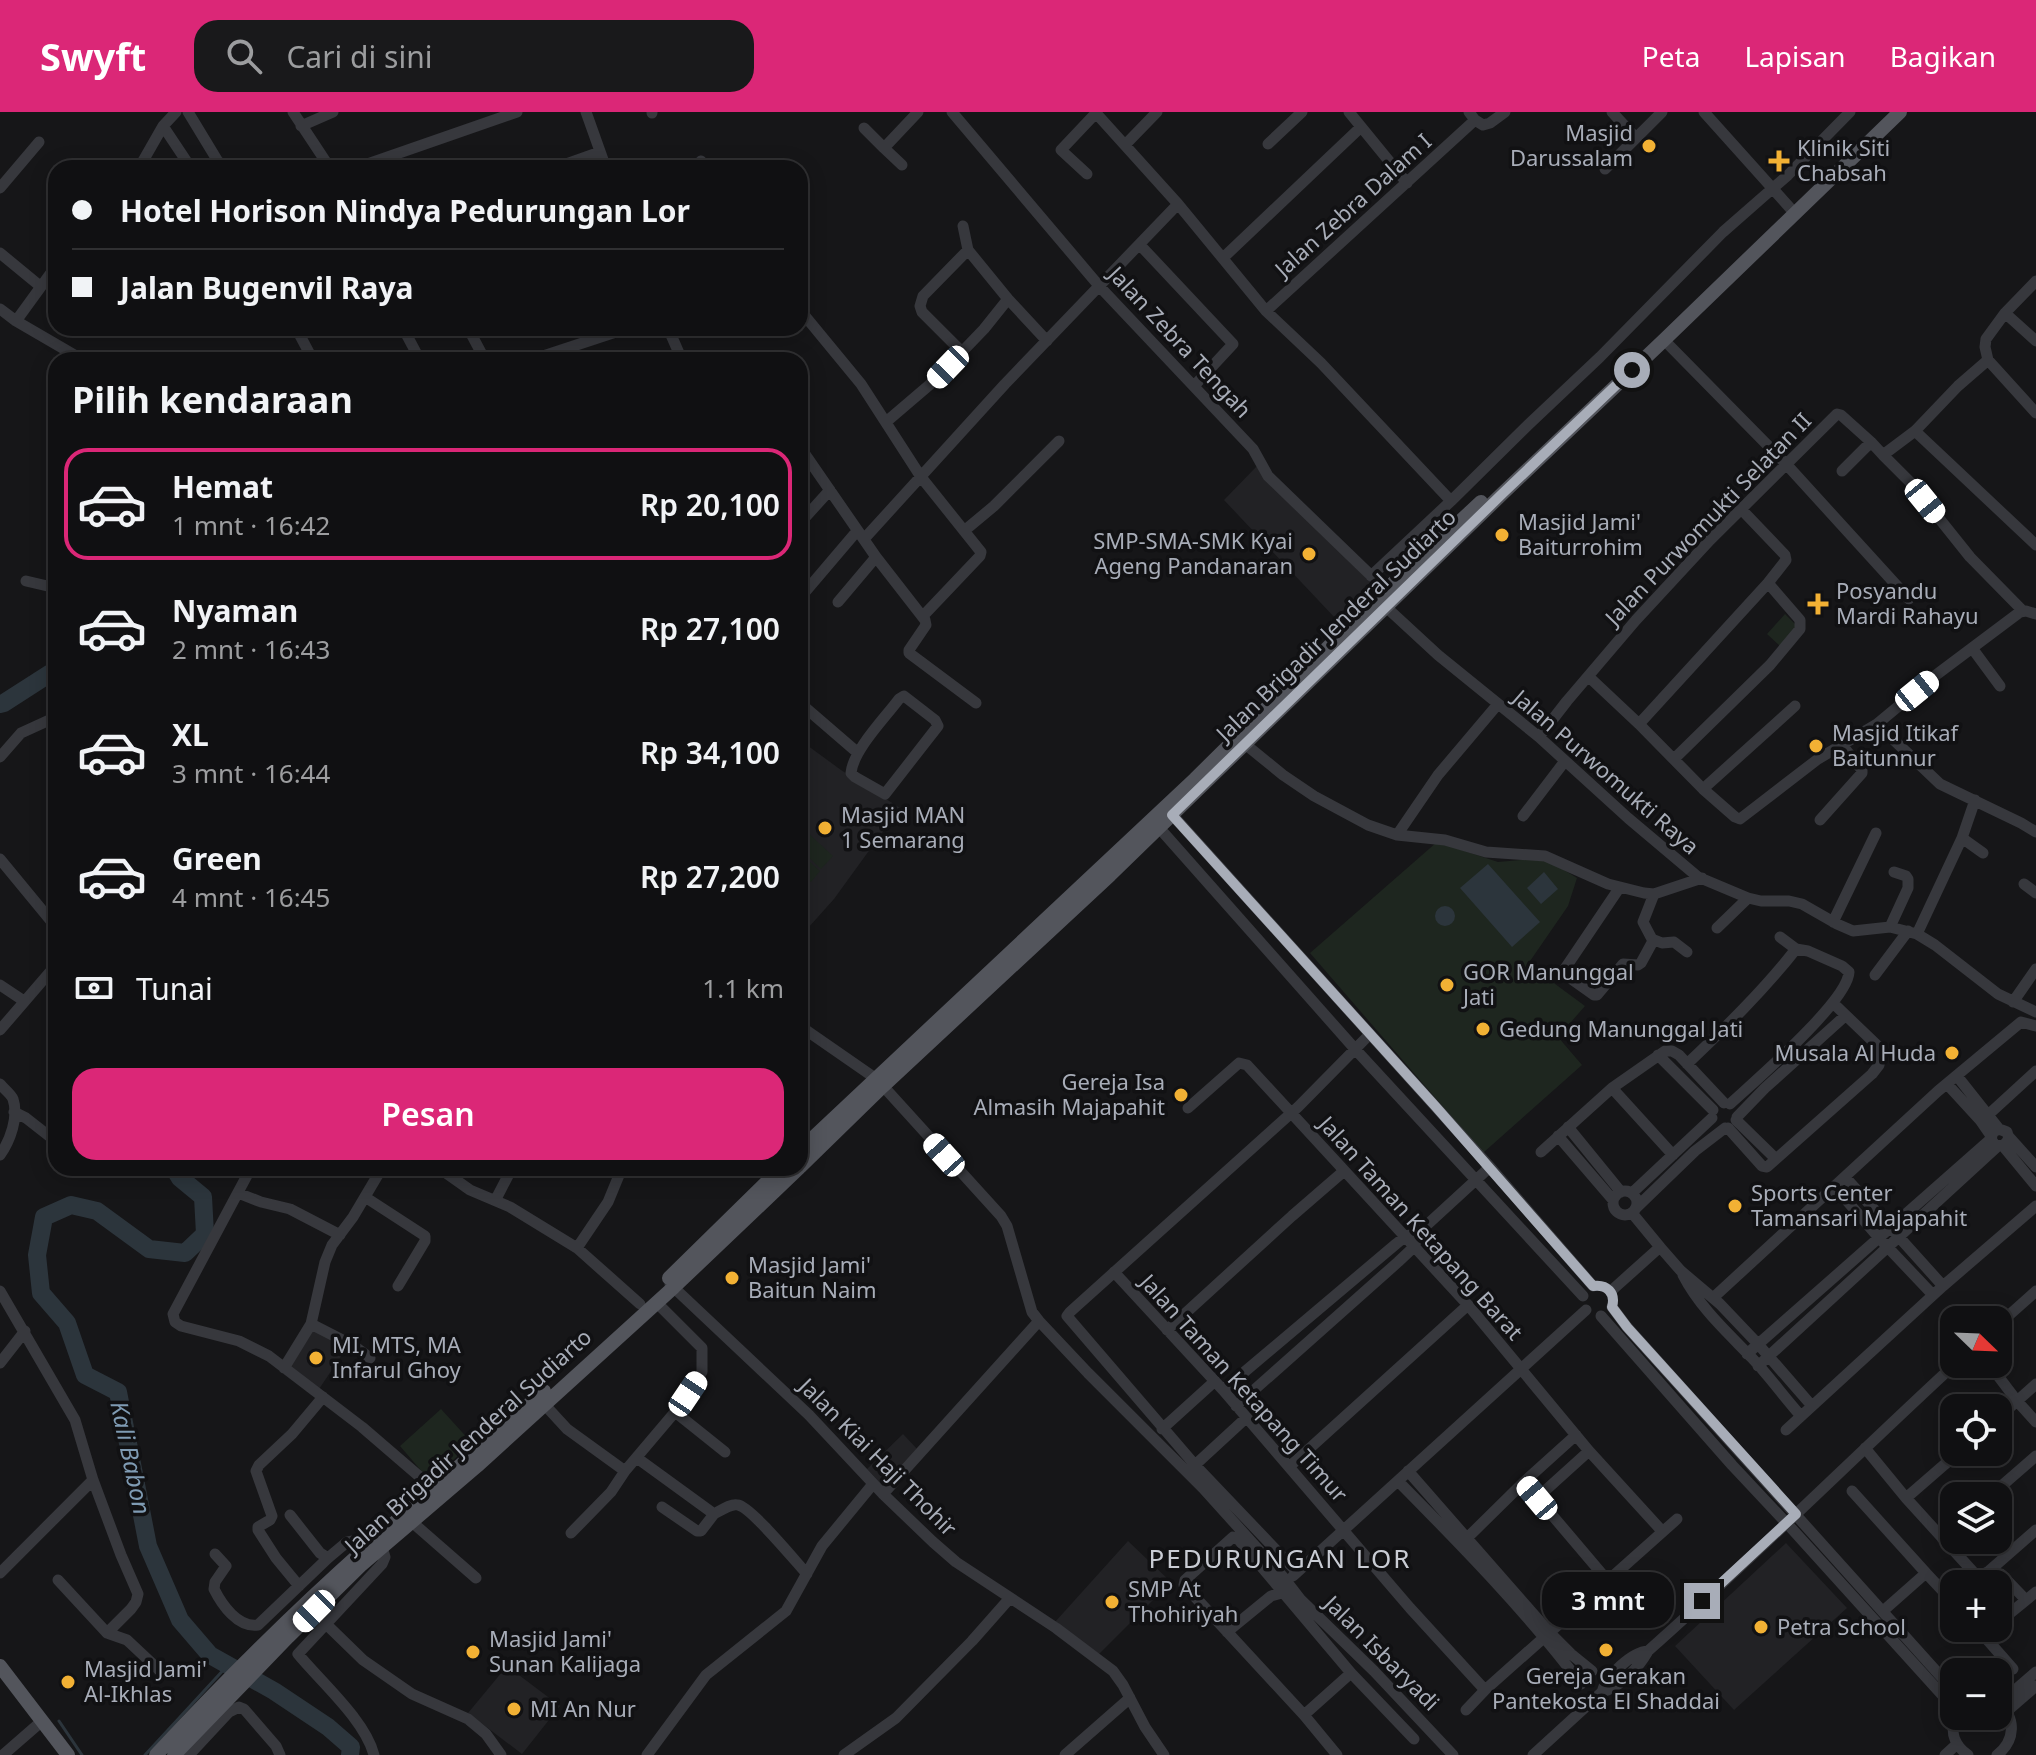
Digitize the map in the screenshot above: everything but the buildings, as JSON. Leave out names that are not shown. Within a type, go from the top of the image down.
[{"type":"main road","name":"Jalan Brigadir Jenderal Sudiarto","points":[[808,1143],[1110,875],[1155,824],[1386,590],[1889,112]]},
{"type":"main road","name":"Jalan Brigadir Jenderal Sudiarto","points":[[1168,811],[1245,744],[1900,112]]},
{"type":"main road","name":"Jalan Brigadir Jenderal Sudiarto","points":[[808,1159],[879,1082]]},
{"type":"main road","name":"Jalan Brigadir Jenderal Sudiarto","points":[[284,1633],[477,1466],[656,1302],[773,1176]]},
{"type":"main road","name":"Jalan Brigadir Jenderal Sudiarto","points":[[156,1755],[208,1709],[364,1549],[640,1304],[670,1284],[791,1176]]},
{"type":"main road","points":[[0,1666],[68,1755]]},
{"type":"main road","name":"Jalan Brigadir Jenderal Sudiarto","points":[[174,1755],[208,1709]]},
{"type":"street","points":[[144,160],[163,126],[176,112]]},
{"type":"street","points":[[188,112],[212,160]]},
{"type":"street","points":[[293,112],[324,160]]},
{"type":"street","points":[[301,126],[333,112]]},
{"type":"street","points":[[379,160],[517,112]]},
{"type":"street","points":[[586,112],[603,160]]},
{"type":"street","points":[[884,148],[918,112]]},
{"type":"street","name":"Jalan Zebra Tengah","points":[[952,112],[1100,287],[1253,449],[1268,476],[1386,590]]},
{"type":"street","points":[[1087,174],[1061,150],[1095,112],[1224,257],[1266,311],[1321,363],[1451,501]]},
{"type":"street","points":[[1125,145],[1157,112]]},
{"type":"street","points":[[1349,112],[1407,183]]},
{"type":"street","name":"Jalan Zebra Dalam I","points":[[1266,311],[1407,183],[1472,116],[1480,124],[1486,125],[1505,112]]},
{"type":"street","points":[[1612,112],[1636,138]]},
{"type":"street","points":[[1605,169],[1662,112]]},
{"type":"street","points":[[1704,112],[1790,208]]},
{"type":"street","points":[[1371,576],[1850,112]]},
{"type":"street","points":[[1268,144],[1294,114]]},
{"type":"street","points":[[163,126],[186,160]]},
{"type":"street","points":[[1224,257],[1361,127]]},
{"type":"street","points":[[864,128],[902,165]]},
{"type":"street","points":[[0,188],[39,142]]},
{"type":"street","points":[[578,160],[600,152]]},
{"type":"street","points":[[808,590],[921,477],[1178,204]]},
{"type":"street","points":[[963,226],[968,250],[1047,341]]},
{"type":"street","points":[[1140,245],[1233,344],[1194,386]]},
{"type":"street","points":[[962,352],[922,312],[920,306],[923,296],[968,250]]},
{"type":"street","points":[[0,253],[40,286]]},
{"type":"street","points":[[16,321],[48,276]]},
{"type":"street","points":[[2036,281],[2005,313],[1986,339],[1985,347],[1988,360],[2036,413]]},
{"type":"street","points":[[886,422],[934,381],[1008,299]]},
{"type":"street","points":[[0,309],[69,352]]},
{"type":"street","points":[[2005,313],[2036,341]]},
{"type":"street","points":[[808,320],[861,384],[921,477],[980,550],[980,556],[923,616]]},
{"type":"street","points":[[555,352],[604,336]]},
{"type":"street","points":[[1664,340],[1787,465],[1909,599]]},
{"type":"street","points":[[1883,455],[1915,431],[1988,360]]},
{"type":"street","name":"Jalan Purwomukti Selatan II","points":[[1539,737],[1636,620],[1710,540],[1837,414],[1871,442],[1910,482],[1970,557],[2023,611]]},
{"type":"street","points":[[1915,431],[2036,545]]},
{"type":"street","points":[[964,531],[994,506],[1059,441]]},
{"type":"street","points":[[1842,471],[1871,442]]},
{"type":"street","points":[[808,458],[876,557],[923,616],[926,625],[909,653],[976,703]]},
{"type":"street","points":[[808,514],[830,490]]},
{"type":"street","points":[[1639,724],[1784,563],[1786,557],[1741,509]]},
{"type":"street","points":[[838,602],[876,557]]},
{"type":"street","points":[[26,581],[48,586]]},
{"type":"street","points":[[1675,758],[1770,665],[1800,629],[1800,620],[1768,583]]},
{"type":"street","name":"Jalan Purwomukti Raya","points":[[1386,607],[1691,872],[1748,898],[1796,902],[1857,931],[1890,927],[1913,932],[1935,945],[1985,985],[2036,1012]]},
{"type":"street","points":[[1589,677],[1737,819],[1744,817],[1818,759],[1877,724],[2023,611],[2036,614]]},
{"type":"street","points":[[1972,648],[2000,686]]},
{"type":"street","points":[[902,697],[907,697],[937,724],[937,729],[887,794],[853,775],[851,767],[858,753],[902,697]]},
{"type":"street","points":[[1397,835],[1434,781],[1498,704]]},
{"type":"street","points":[[1703,789],[1795,706]]},
{"type":"street","points":[[808,710],[858,753]]},
{"type":"street","points":[[0,757],[21,733],[48,721]]},
{"type":"street","points":[[1877,724],[1940,784],[2036,832]]},
{"type":"street","points":[[1245,744],[1314,796],[1368,825],[1397,835],[1445,840],[1486,852],[1545,856],[1634,892],[1654,894],[1702,878]]},
{"type":"street","points":[[1820,820],[1862,773],[1842,745]]},
{"type":"street","points":[[1523,816],[1565,761]]},
{"type":"street","points":[[1875,975],[1913,932],[1962,838],[1975,800]]},
{"type":"street","points":[[1168,811],[1490,1167],[1593,1286]]},
{"type":"street","points":[[1155,824],[1355,1049],[1583,1296],[1586,1310],[1594,1316],[1601,1316],[1612,1307],[1614,1299],[1611,1291],[1601,1285],[1593,1286],[1583,1296]]},
{"type":"street","points":[[1833,922],[1876,833]]},
{"type":"street","points":[[1962,838],[1983,853]]},
{"type":"street","points":[[1187,860],[1201,847]]},
{"type":"street","points":[[0,859],[48,917]]},
{"type":"street","points":[[1890,927],[1908,888],[1906,876],[1894,872]]},
{"type":"street","points":[[2024,884],[2036,893]]},
{"type":"street","points":[[1620,887],[1563,973],[1596,995],[1623,964],[1641,963],[1652,939]]},
{"type":"street","points":[[1223,900],[1238,888]]},
{"type":"street","points":[[1654,894],[1643,922],[1652,939],[1662,943],[1674,942],[1687,952]]},
{"type":"street","points":[[1717,928],[1748,898]]},
{"type":"street","points":[[1234,912],[1248,900]]},
{"type":"street","points":[[1780,937],[1796,949],[1842,966],[1849,972],[1849,979],[1833,1003],[1805,1032],[1673,1155],[1622,1195],[1614,1208],[1620,1214],[1628,1215],[1695,1151],[1732,1123],[1765,1088],[1845,1016]]},
{"type":"street","points":[[1687,1064],[1737,1017],[1796,949]]},
{"type":"street","points":[[2013,1002],[2036,969]]},
{"type":"street","points":[[0,1030],[48,974]]},
{"type":"street","points":[[0,985],[24,1001]]},
{"type":"street","points":[[1720,1109],[1716,1125],[1732,1123],[1776,1159],[1850,1095],[1879,1065],[1883,1055],[1882,1050],[1833,1003]]},
{"type":"street","points":[[1801,1416],[1722,1329],[1710,1313],[1710,1298],[1881,1142],[2021,1022],[2036,1026]]},
{"type":"street","points":[[808,1032],[879,1082],[995,1210],[1007,1226],[1030,1306],[1039,1321],[1203,1488],[1351,1673],[1414,1739]]},
{"type":"street","points":[[1297,1572],[1162,1429],[1068,1318],[1070,1312],[1291,1113],[1370,1034]]},
{"type":"street","points":[[1541,1152],[1612,1088],[1665,1051],[1672,1051],[1687,1064],[1720,1109]]},
{"type":"street","points":[[1658,1055],[1720,1109],[1736,1109],[1732,1123]]},
{"type":"street","name":"Jalan Taman Ketapang Barat","points":[[1188,1108],[1241,1062],[1247,1065],[1344,1171],[1413,1238],[1589,1451],[1662,1531]]},
{"type":"street","points":[[1988,1115],[2034,1078]]},
{"type":"street","points":[[1952,1080],[1988,1115],[1999,1139],[2036,1167]]},
{"type":"street","points":[[1952,1080],[1980,1120],[2036,1186]]},
{"type":"street","points":[[0,1084],[13,1101],[14,1112],[11,1135],[0,1155]]},
{"type":"street","points":[[1612,1088],[1673,1155]]},
{"type":"street","points":[[14,1112],[48,1135]]},
{"type":"street","points":[[1563,1132],[1622,1195],[1636,1198],[1634,1210],[1660,1247],[1769,1355],[1812,1406]]},
{"type":"street","points":[[1758,1366],[1884,1242],[1999,1139]]},
{"type":"street","points":[[1236,1406],[1317,1335],[1413,1238],[1490,1167]]},
{"type":"street","points":[[1167,1330],[1344,1171]]},
{"type":"street","points":[[247,1176],[173,1314],[175,1322],[239,1341],[269,1356],[362,1427],[434,1489]]},
{"type":"street","points":[[284,1368],[311,1324],[332,1245],[377,1176]]},
{"type":"street","points":[[450,1176],[470,1190],[496,1199],[577,1248],[640,1304]]},
{"type":"street","points":[[496,1199],[508,1176]]},
{"type":"street","points":[[577,1248],[608,1202],[616,1176]]},
{"type":"street","points":[[1845,1177],[1943,1286]]},
{"type":"street","points":[[1835,1187],[1933,1295]]},
{"type":"street","points":[[238,1193],[290,1209],[340,1235]]},
{"type":"street","points":[[365,1197],[425,1236],[398,1286]]},
{"type":"street","points":[[1786,1430],[1943,1286],[2036,1206]]},
{"type":"street","points":[[1162,1429],[1413,1238]]},
{"type":"street","points":[[1747,1354],[1884,1242]]},
{"type":"street","points":[[1611,1291],[1660,1247]]},
{"type":"street","name":"Jalan Taman Ketapang Timur","points":[[1114,1272],[1219,1386],[1410,1608],[1485,1690]]},
{"type":"street","name":"Jalan Kiai Haji Thohir","points":[[670,1284],[809,1415],[873,1484],[956,1562],[1100,1660],[1118,1677],[1164,1755]]},
{"type":"street","points":[[0,1291],[75,1420],[93,1480],[138,1594],[131,1609],[107,1633]]},
{"type":"street","points":[[2012,1312],[2036,1291]]},
{"type":"street","points":[[1710,1298],[1710,1313]]},
{"type":"street","points":[[571,1533],[611,1492],[675,1412],[702,1372],[703,1352],[699,1344],[656,1302]]},
{"type":"street","points":[[1289,1467],[1468,1305]]},
{"type":"street","points":[[1322,1307],[1333,1319]]},
{"type":"street","points":[[1612,1307],[1622,1331],[1787,1524],[1940,1693]]},
{"type":"street","points":[[1227,1632],[1282,1586],[1586,1310]]},
{"type":"street","points":[[1601,1316],[1622,1331],[1796,1514],[1940,1675]]},
{"type":"street","points":[[883,1494],[1039,1321]]},
{"type":"street","points":[[1305,1321],[1317,1335]]},
{"type":"street","points":[[311,1324],[354,1346],[370,1358]]},
{"type":"street","points":[[0,1363],[25,1331]]},
{"type":"street","points":[[1533,1755],[1602,1692],[1606,1682],[1619,1669],[1637,1653],[1648,1651],[1940,1378]]},
{"type":"street","points":[[2000,1378],[2036,1422]]},
{"type":"street","points":[[2012,1405],[2036,1384]]},
{"type":"street","points":[[299,1586],[258,1530],[272,1516],[256,1471],[323,1397]]},
{"type":"street","points":[[544,1404],[567,1429],[625,1471]]},
{"type":"street","points":[[675,1412],[725,1452]]},
{"type":"street","points":[[1195,1465],[1246,1418]]},
{"type":"street","points":[[1464,1541],[1576,1435]]},
{"type":"street","points":[[1865,1448],[1940,1536]]},
{"type":"street","points":[[1537,1498],[1589,1451]]},
{"type":"street","points":[[2006,1482],[2036,1456]]},
{"type":"street","points":[[637,1458],[714,1514]]},
{"type":"street","points":[[1906,1498],[1943,1466]]},
{"type":"street","points":[[1408,1471],[1547,1636],[1581,1684]]},
{"type":"street","points":[[0,1573],[93,1480]]},
{"type":"street","points":[[1398,1481],[1464,1541]]},
{"type":"street","points":[[1524,1482],[1608,1581]]},
{"type":"street","points":[[647,1755],[706,1675],[786,1611],[827,1539],[873,1484]]},
{"type":"street","points":[[1852,1491],[1940,1588]]},
{"type":"street","points":[[662,1507],[701,1531],[714,1514],[740,1505],[765,1527],[807,1574]]},
{"type":"street","points":[[290,1515],[320,1553],[328,1558]]},
{"type":"street","points":[[1466,1710],[1677,1519]]},
{"type":"street","points":[[412,1522],[476,1578]]},
{"type":"street","points":[[2012,1550],[2036,1530]]},
{"type":"street","points":[[1282,1586],[1234,1537],[1185,1580],[1184,1585],[1337,1755]]},
{"type":"street","points":[[215,1554],[226,1566],[215,1582],[215,1593],[248,1626],[258,1625],[347,1542],[353,1541],[364,1549]]},
{"type":"street","points":[[374,1755],[371,1742],[357,1722],[298,1654],[382,1564],[385,1557],[382,1547]]},
{"type":"street","points":[[1956,1554],[1980,1576],[2008,1554]]},
{"type":"street","points":[[1883,1611],[1926,1573]]},
{"type":"street","points":[[58,1580],[107,1633],[127,1640],[159,1670]]},
{"type":"street","points":[[2012,1582],[2031,1596],[2012,1612]]},
{"type":"street","name":"Jalan Isbaryadi","points":[[1282,1586],[1301,1600],[1374,1671],[1453,1755]]},
{"type":"street","points":[[844,1755],[896,1718],[1010,1598]]},
{"type":"street","points":[[326,1624],[363,1660],[412,1694],[468,1719],[486,1734],[501,1755]]},
{"type":"street","points":[[1547,1636],[1592,1671]]},
{"type":"street","points":[[1993,1642],[2013,1669]]},
{"type":"street","points":[[2012,1695],[2036,1672]]},
{"type":"street","points":[[1304,1715],[1351,1673]]},
{"type":"street","points":[[2012,1700],[2036,1686]]},
{"type":"street","points":[[1065,1755],[1130,1698]]},
{"type":"street","points":[[189,1755],[229,1712],[239,1707],[276,1746],[280,1755]]},
{"type":"street","points":[[3,1755],[42,1721]]},
{"type":"street","points":[[1952,1730],[1957,1744],[1968,1755]]},
{"type":"street","points":[[2002,1753],[2011,1730]]},
{"type":"street","points":[[1945,1755],[1957,1744]]},
{"type":"shaded area","name":"SMP-SMA-SMK Kyai Ageng Pandanaran","points":[[1257,466],[1373,585],[1335,618],[1224,500]]},
{"type":"shaded area","points":[[1785,614],[1798,627],[1780,646],[1767,634]]},
{"type":"shaded area","points":[[808,746],[900,808],[834,899],[808,928]]},
{"type":"shaded area","points":[[808,833],[833,856],[821,869],[808,857]]},
{"type":"shaded area","name":"GOR Manunggal Jati","points":[[1437,842],[1498,862],[1545,858],[1577,878],[1568,906],[1528,964],[1585,1006],[1558,1037],[1582,1065],[1483,1153],[1310,953]]},
{"type":"shaded area","points":[[808,860],[820,871],[811,882],[808,879]]},
{"type":"shaded area","points":[[1488,864],[1540,922],[1512,947],[1460,888]]},
{"type":"shaded area","points":[[1544,872],[1558,889],[1541,904],[1527,888]]},
{"type":"shaded area","points":[[1445,906],[1452,909],[1455,916],[1452,923],[1445,926],[1438,923],[1435,916],[1438,909]]},
{"type":"shaded area","name":"MI, MTS, MA Infarul Ghoy","points":[[313,1326],[346,1349],[319,1389],[286,1367]]},
{"type":"shaded area","points":[[441,1409],[472,1443],[430,1481],[400,1446]]},
{"type":"shaded area","points":[[903,1434],[919,1451],[885,1488],[867,1469]]},
{"type":"shaded area","name":"SMP At Thohiriyah","points":[[1128,1541],[1171,1582],[1099,1654],[1055,1622]]},
{"type":"shaded area","name":"Petra School","points":[[1786,1543],[1847,1608],[1734,1710],[1675,1646]]},
{"type":"shaded area","name":"MI An Nur","points":[[507,1666],[560,1706],[522,1754],[468,1713]]},
{"type":"waterway","name":"Kali Babon","points":[[0,704],[48,675]]},
{"type":"waterway","name":"Kali Babon","points":[[179,1176],[203,1197],[205,1234],[185,1253],[149,1249],[97,1211],[71,1205],[44,1217],[37,1255],[41,1293],[67,1323],[85,1375],[118,1392],[148,1546],[180,1620],[210,1655],[274,1691],[328,1727],[351,1747],[350,1755]]},
{"type":"waterway","points":[[145,1755],[228,1665]]},
{"type":"waterway","points":[[59,1721],[82,1755]]},
{"type":"place","name":"Masjid Darussalam","points":[[1649,146]]},
{"type":"place","name":"Klinik Siti Chabsah","points":[[1779,161]]},
{"type":"place","name":"Masjid Jami' Baiturrohim","points":[[1502,535]]},
{"type":"place","name":"SMP-SMA-SMK Kyai Ageng Pandanaran","points":[[1309,554]]},
{"type":"place","name":"Posyandu Mardi Rahayu","points":[[1818,604]]},
{"type":"place","name":"Masjid Itikaf Baitunnur","points":[[1816,746]]},
{"type":"place","name":"Masjid MAN 1 Semarang","points":[[825,828]]},
{"type":"place","name":"GOR Manunggal Jati","points":[[1447,985]]},
{"type":"place","name":"Gedung Manunggal Jati","points":[[1483,1029]]},
{"type":"place","name":"Musala Al Huda","points":[[1952,1053]]},
{"type":"place","name":"Gereja Isa Almasih Majapahit","points":[[1181,1095]]},
{"type":"place","name":"Sports Center Tamansari Majapahit","points":[[1735,1206]]},
{"type":"place","name":"Masjid Jami' Baitun Naim","points":[[732,1278]]},
{"type":"place","name":"MI, MTS, MA Infarul Ghoy","points":[[316,1358]]},
{"type":"place","name":"SMP At Thohiriyah","points":[[1112,1602]]},
{"type":"place","name":"Petra School","points":[[1761,1627]]},
{"type":"place","name":"Gereja Gerakan Pantekosta El Shaddai","points":[[1606,1650]]},
{"type":"place","name":"Masjid Jami' Sunan Kalijaga","points":[[473,1652]]},
{"type":"place","name":"Masjid Jami' Al-Ikhlas","points":[[68,1682]]},
{"type":"place","name":"MI An Nur","points":[[514,1709]]},
{"type":"district","name":"PEDURUNGAN LOR","points":[[1280,1559]]},
{"type":"route","points":[[1632,370],[1172,815],[1490,1167],[1593,1286],[1601,1285],[1611,1291],[1614,1299],[1612,1307],[1627,1327],[1796,1514],[1702,1601]]}]
